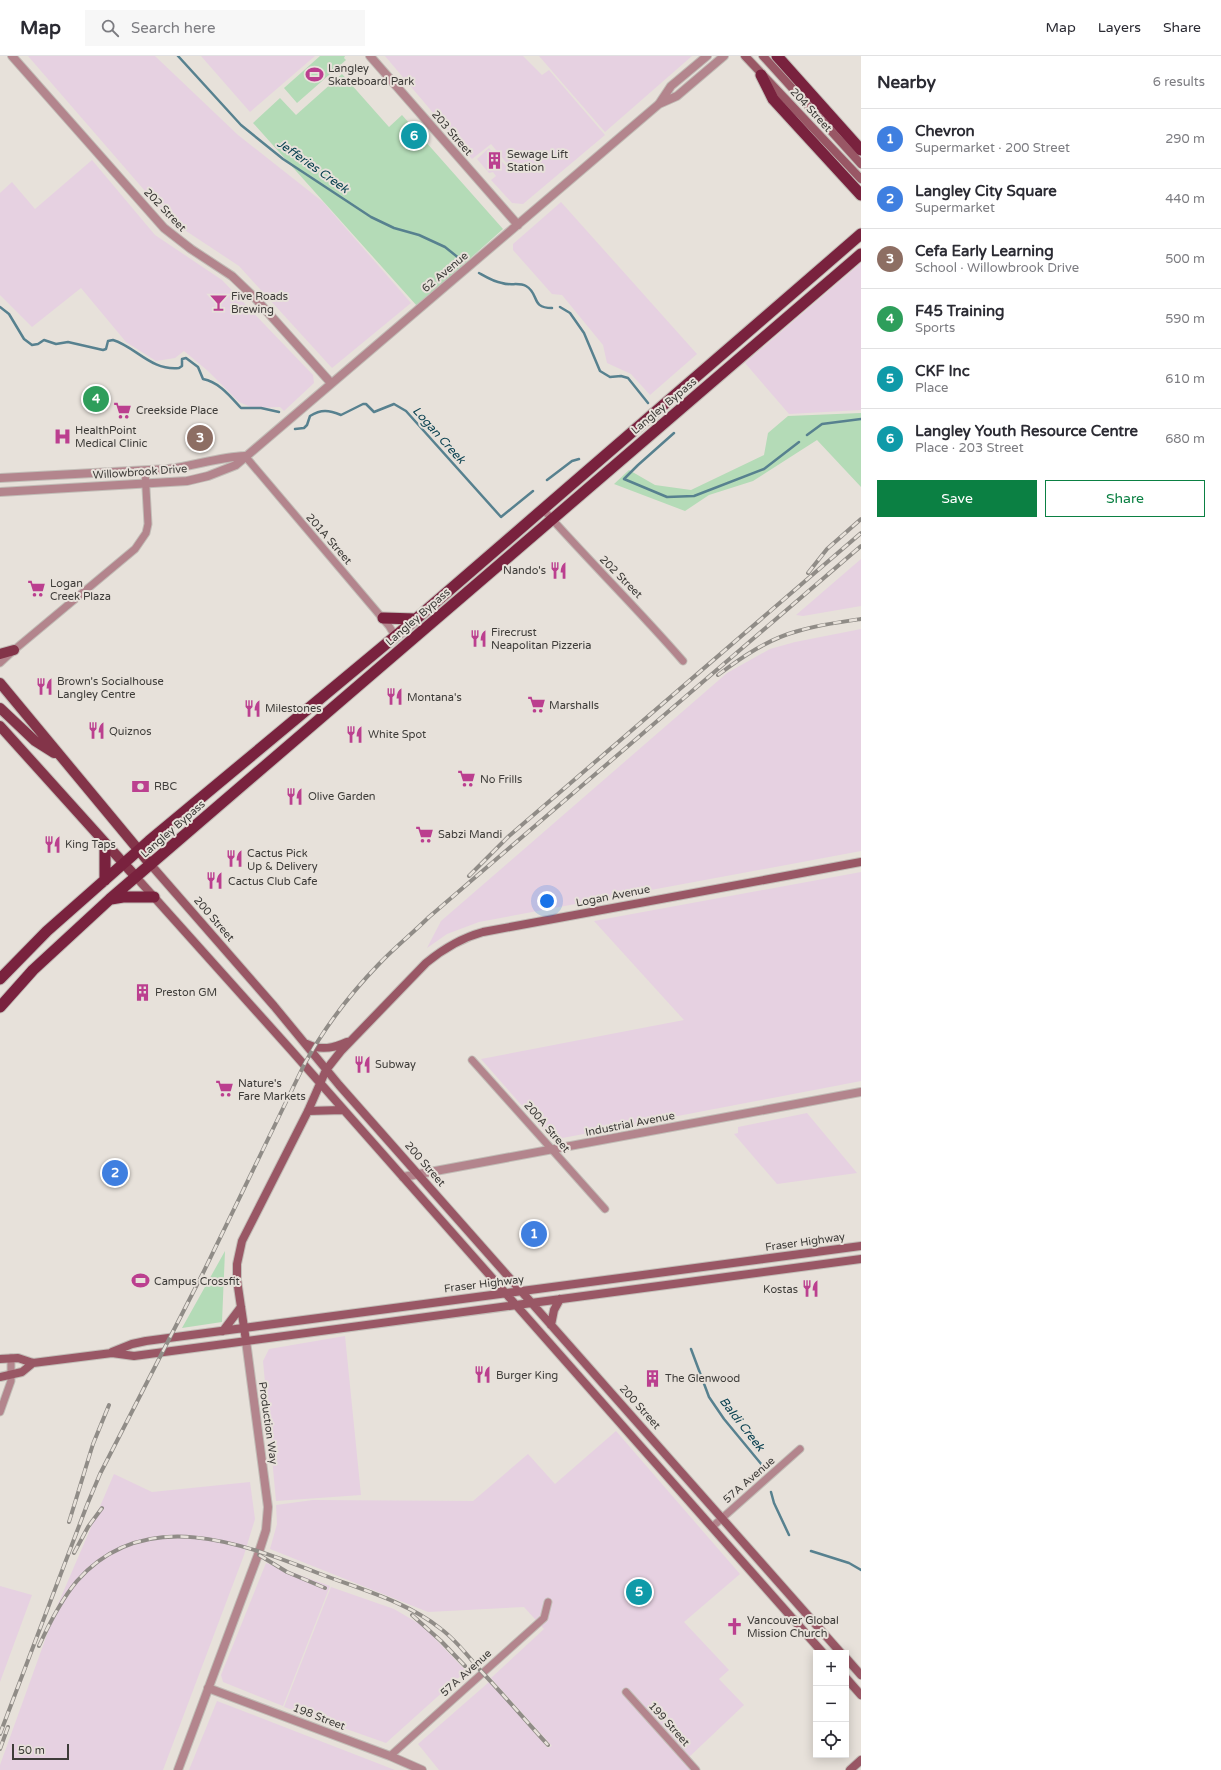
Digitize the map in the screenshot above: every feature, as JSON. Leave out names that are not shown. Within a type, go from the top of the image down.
[{"type":"highway","points":[[777,56],[861,150]]},
{"type":"highway","points":[[761,75],[773,99],[861,195]]},
{"type":"highway","name":"Langley Bypass","points":[[0,979],[47,931],[139,850],[416,619],[860,233]]},
{"type":"highway","name":"Langley Bypass","points":[[0,1008],[33,970],[136,877],[861,254]]},
{"type":"highway","points":[[383,618],[416,619]]},
{"type":"highway","points":[[395,636],[396,654]]},
{"type":"highway","points":[[105,844],[105,880]]},
{"type":"highway","points":[[110,900],[123,897],[154,897]]},
{"type":"main road","name":"204 Street","points":[[745,56],[761,75],[861,180]]},
{"type":"main road","name":"204 Street","points":[[763,56],[861,164]]},
{"type":"main road","points":[[0,654],[14,650]]},
{"type":"main road","name":"200 Street","points":[[0,683],[151,865],[307,1044],[311,1052],[326,1070],[838,1650]]},
{"type":"main road","points":[[0,708],[35,741],[63,759]]},
{"type":"main road","points":[[0,726],[320,1083],[820,1650]]},
{"type":"main road","name":"Logan Avenue","points":[[320,1083],[333,1060],[426,963],[441,950],[472,935],[861,862]]},
{"type":"main road","points":[[307,1044],[313,1048],[328,1049],[338,1046],[353,1038]]},
{"type":"main road","name":"Production Way","points":[[246,1341],[237,1280],[237,1264],[242,1242],[308,1111],[320,1083]]},
{"type":"main road","points":[[308,1111],[343,1110]]},
{"type":"main road","name":"Fraser Highway","points":[[112,1353],[132,1344],[222,1331],[861,1246]]},
{"type":"main road","name":"Fraser Highway","points":[[0,1359],[18,1358],[33,1363],[112,1353],[134,1356],[861,1259]]},
{"type":"main road","points":[[551,1325],[554,1310],[560,1299]]},
{"type":"main road","points":[[222,1331],[241,1307]]},
{"type":"main road","name":"Fraser Highway","points":[[0,1377],[22,1372],[33,1363]]},
{"type":"main road","points":[[849,1661],[861,1675]]},
{"type":"main road","points":[[849,1681],[861,1695]]},
{"type":"main road","points":[[850,1770],[861,1760]]},
{"type":"street","name":"202 Street","points":[[12,56],[164,228],[191,249],[232,276],[255,298],[330,383]]},
{"type":"street","name":"203 Street","points":[[370,56],[518,225]]},
{"type":"street","name":"62 Avenue","points":[[245,456],[659,104],[671,86],[707,56]]},
{"type":"street","name":"62 Avenue","points":[[659,104],[677,96],[724,56]]},
{"type":"street","name":"Willowbrook Drive","points":[[0,478],[186,467],[222,458],[245,456]]},
{"type":"street","name":"Willowbrook Drive","points":[[0,492],[187,481],[208,476],[236,464],[245,456]]},
{"type":"street","name":"201A Street","points":[[245,456],[390,626],[395,636]]},
{"type":"street","points":[[0,663],[135,549],[146,533],[148,524],[145,470]]},
{"type":"street","name":"202 Street","points":[[542,508],[608,581],[640,611],[683,661]]},
{"type":"street","name":"200A Street","points":[[472,1060],[605,1209]]},
{"type":"street","name":"Industrial Avenue","points":[[403,1177],[861,1092]]},
{"type":"street","name":"Production Way","points":[[178,1770],[258,1555],[268,1518],[268,1507],[246,1341]]},
{"type":"street","points":[[0,1412],[11,1375],[11,1358]]},
{"type":"street","name":"57A Avenue","points":[[712,1527],[800,1449]]},
{"type":"street","name":"57A Avenue","points":[[390,1756],[544,1618],[548,1602]]},
{"type":"street","name":"198 Street","points":[[208,1688],[390,1756],[422,1770]]},
{"type":"street","name":"199 Street","points":[[626,1692],[696,1770]]},
{"type":"shaded area","points":[[28,56],[155,56],[238,135],[323,202],[411,303],[332,368],[239,266],[171,221]]},
{"type":"shaded area","points":[[201,56],[315,56],[250,112]]},
{"type":"shaded area","points":[[385,56],[523,56],[542,75],[549,70],[605,135],[523,204],[512,203],[491,180],[496,176],[493,172],[489,173],[477,159],[489,148],[507,167],[509,166],[491,144],[472,159]]},
{"type":"shaded area","points":[[539,56],[692,56],[605,132]]},
{"type":"shaded area","points":[[92,160],[155,235],[222,280],[313,375],[314,383],[284,411],[280,407],[253,408],[239,402],[208,371],[184,351],[175,358],[156,361],[126,342],[81,288],[32,327],[0,295],[0,193],[12,182],[35,209]]},
{"type":"shaded area","points":[[561,202],[697,354],[650,395],[631,374],[607,363],[603,345],[562,295],[552,294],[513,250],[513,244]]},
{"type":"shaded area","points":[[861,263],[861,410],[789,414],[745,363]]},
{"type":"shaded area","points":[[861,559],[861,606],[803,616],[796,615]]},
{"type":"shaded area","points":[[861,629],[861,851],[479,922],[447,934],[427,948],[441,921],[727,673],[770,649],[795,642]]},
{"type":"shaded area","points":[[861,872],[861,1081],[552,1140],[481,1059],[684,1020],[594,921]]},
{"type":"shaded area","points":[[807,1113],[857,1173],[777,1184],[734,1134],[738,1133],[738,1127]]},
{"type":"shaded area","points":[[345,1336],[361,1495],[276,1501],[263,1361],[269,1349]]},
{"type":"shaded area","points":[[616,1431],[740,1574],[684,1622],[729,1670],[719,1679],[744,1705],[687,1759],[696,1770],[439,1770],[418,1744],[489,1682],[548,1748],[552,1746],[491,1678],[544,1629],[524,1607],[428,1612],[270,1549],[277,1524],[276,1505],[313,1500],[473,1501],[528,1454],[555,1484]]},
{"type":"shaded area","points":[[114,1474],[152,1492],[250,1482],[255,1519],[244,1555],[163,1770],[0,1770],[0,1765],[58,1604]]},
{"type":"shaded area","points":[[266,1563],[330,1586],[283,1706],[223,1682],[221,1675]]},
{"type":"shaded area","points":[[0,1586],[32,1595],[0,1682]]},
{"type":"shaded area","points":[[331,1587],[394,1609],[423,1626],[466,1671],[386,1743],[284,1707]]},
{"type":"shaded area","points":[[217,1701],[395,1770],[189,1770]]},
{"type":"green space","name":"Langley Skateboard Park","points":[[320,56],[345,56],[344,58],[346,60],[297,103],[284,88]]},
{"type":"green space","points":[[342,74],[389,127],[402,115],[503,229],[417,306],[253,123],[280,98],[296,115]]},
{"type":"green space","points":[[861,413],[861,487],[817,440],[753,481],[709,495],[685,511],[614,484],[629,470],[655,485],[691,490],[764,455],[768,433],[788,416]]},
{"type":"green space","points":[[225,1251],[222,1322],[182,1328]]},
{"type":"waterway","name":"Jefferies Creek","points":[[178,56],[241,125],[283,159],[371,217],[394,228],[419,235],[445,247],[460,259]]},
{"type":"waterway","name":"Jefferies Creek","points":[[479,273],[499,282],[526,286],[530,289],[541,306],[552,308]]},
{"type":"waterway","points":[[0,307],[9,314],[24,339],[32,345],[38,344],[44,340],[56,344],[68,342],[103,350],[106,349],[108,341],[113,340],[121,343],[144,358],[160,366],[179,368],[182,366],[182,359],[186,358],[198,367],[203,379],[219,386],[241,408],[261,408],[279,412]]},
{"type":"waterway","name":"Jefferies Creek","points":[[560,307],[570,313],[584,333],[600,371],[610,377],[621,376],[628,378],[648,403]]},
{"type":"waterway","name":"Logan Creek","points":[[295,429],[304,428],[307,425],[310,416],[321,411],[329,411],[341,415],[363,404],[366,404],[374,412],[394,404],[406,411],[501,517],[533,491]]},
{"type":"waterway","name":"Logan Creek","points":[[807,435],[822,424],[861,419]]},
{"type":"waterway","name":"Logan Creek","points":[[674,433],[624,479],[667,497],[694,496],[764,469],[799,442]]},
{"type":"waterway","name":"Logan Creek","points":[[547,480],[572,461],[579,459]]},
{"type":"waterway","name":"Baldi Creek","points":[[691,1349],[709,1397],[724,1419],[762,1465]]},
{"type":"waterway","name":"Baldi Creek","points":[[771,1492],[774,1503],[789,1535]]},
{"type":"waterway","name":"Baldi Creek","points":[[811,1551],[849,1563],[861,1570]]},
{"type":"railway","points":[[808,573],[827,549],[861,519]]},
{"type":"railway","points":[[469,876],[509,836],[861,533]]},
{"type":"railway","points":[[0,1734],[100,1474],[203,1273],[304,1065],[338,1012],[379,964],[429,917],[861,546]]},
{"type":"railway","points":[[718,675],[756,649],[787,634],[821,625],[861,619]]},
{"type":"railway","points":[[69,1522],[93,1444],[109,1405]]},
{"type":"railway","points":[[74,1553],[88,1527],[102,1508]]},
{"type":"railway","points":[[39,1646],[56,1612],[71,1588],[104,1557],[133,1543],[164,1537],[196,1538],[228,1543],[293,1563],[414,1611],[446,1633],[457,1643],[548,1745]]},
{"type":"railway","points":[[259,1555],[287,1572],[325,1588]]},
{"type":"railway","points":[[412,1615],[441,1641],[465,1666]]},
{"type":"railway","points":[[0,1749],[8,1727]]},
{"type":"place","name":"Langley Skateboard Park","points":[[315,74]]},
{"type":"place","name":"Langley Youth Resource Centre","points":[[414,136]]},
{"type":"place","name":"Sewage Lift Station","points":[[494,160]]},
{"type":"place","name":"Five Roads Brewing","points":[[218,302]]},
{"type":"place","name":"F45 Training","points":[[96,399]]},
{"type":"place","name":"Creekside Place","points":[[123,410]]},
{"type":"place","name":"HealthPoint Medical Clinic","points":[[62,436]]},
{"type":"place","name":"Cefa Early Learning","points":[[200,438]]},
{"type":"place","name":"Nando's","points":[[559,570]]},
{"type":"place","name":"Logan Creek Plaza","points":[[37,589]]},
{"type":"place","name":"Firecrust Neapolitan Pizzeria","points":[[478,638]]},
{"type":"place","name":"Brown's Socialhouse Langley Centre","points":[[44,687]]},
{"type":"place","name":"Montana's","points":[[394,697]]},
{"type":"place","name":"Marshalls","points":[[536,705]]},
{"type":"place","name":"Milestones","points":[[252,708]]},
{"type":"place","name":"Quiznos","points":[[96,731]]},
{"type":"place","name":"White Spot","points":[[355,734]]},
{"type":"place","name":"No Frills","points":[[467,779]]},
{"type":"place","name":"RBC","points":[[141,786]]},
{"type":"place","name":"Olive Garden","points":[[295,796]]},
{"type":"place","name":"Sabzi Mandi","points":[[425,834]]},
{"type":"place","name":"King Taps","points":[[52,844]]},
{"type":"place","name":"Cactus Pick Up & Delivery","points":[[234,859]]},
{"type":"place","name":"Cactus Club Cafe","points":[[215,881]]},
{"type":"place","name":"Preston GM","points":[[142,992]]},
{"type":"place","name":"Subway","points":[[362,1064]]},
{"type":"place","name":"Nature's Fare Markets","points":[[225,1089]]},
{"type":"place","name":"Langley City Square","points":[[115,1173]]},
{"type":"place","name":"Chevron","points":[[534,1234]]},
{"type":"place","name":"Campus Crossfit","points":[[141,1281]]},
{"type":"place","name":"Kostas","points":[[811,1289]]},
{"type":"place","name":"Burger King","points":[[483,1375]]},
{"type":"place","name":"The Glenwood","points":[[652,1378]]},
{"type":"place","name":"CKF Inc","points":[[639,1592]]},
{"type":"place","name":"Vancouver Global Mission Church","points":[[734,1626]]}]
